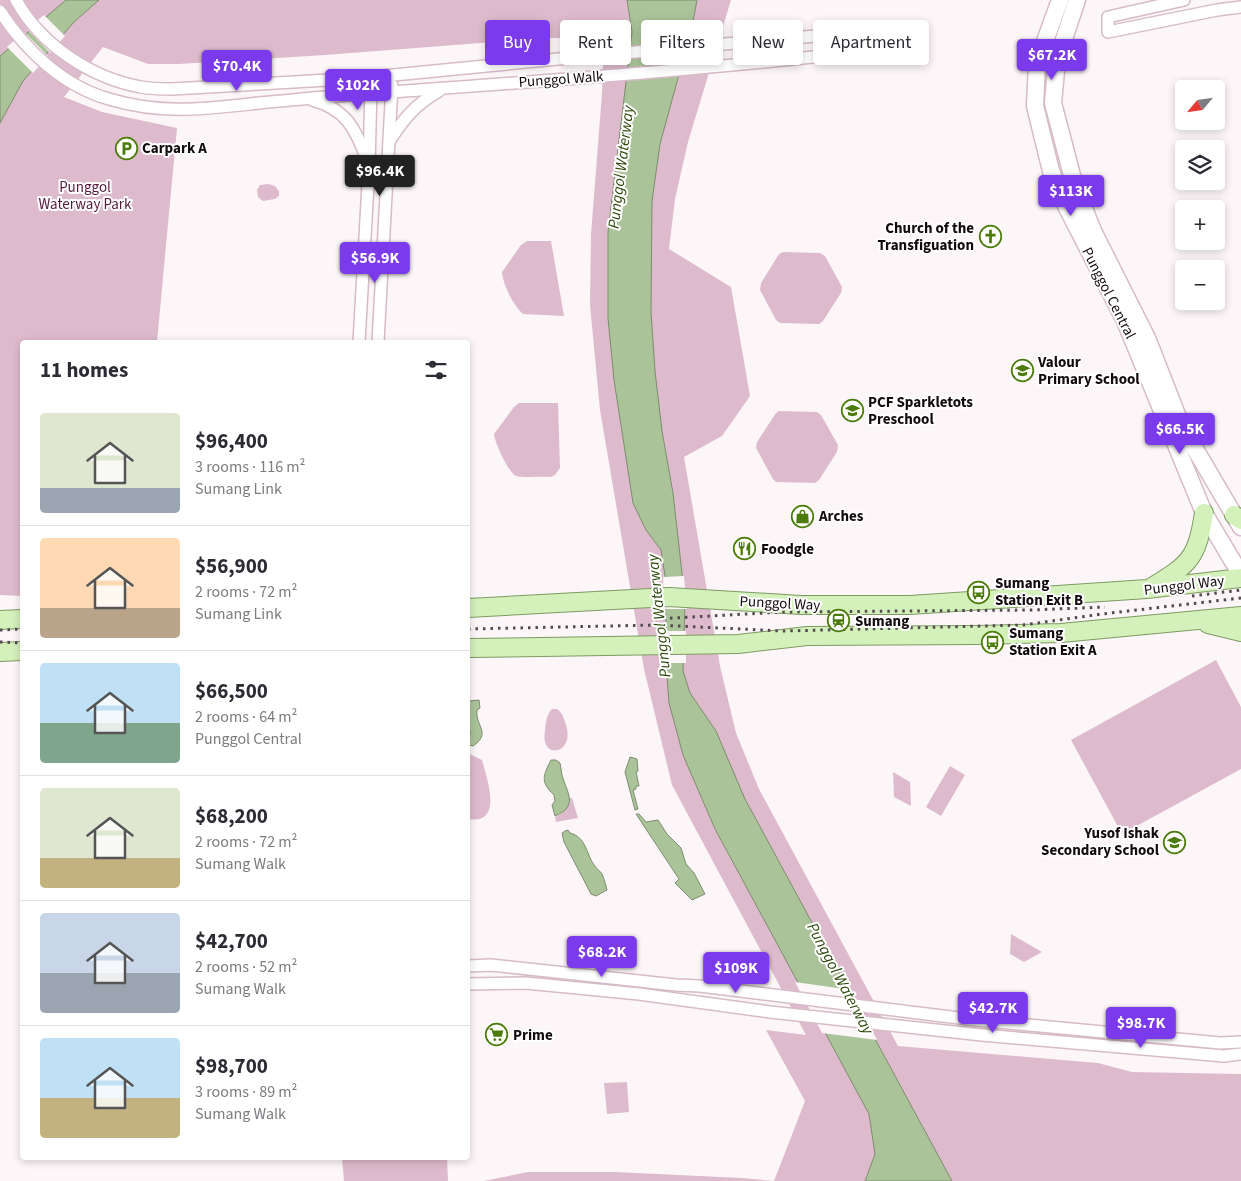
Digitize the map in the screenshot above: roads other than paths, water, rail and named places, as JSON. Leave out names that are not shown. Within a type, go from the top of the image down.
[{"type":"main road","name":"Punggol Central","points":[[1060,0],[1038,63],[1037,71],[1036,106],[1052,171],[1062,198],[1125,321],[1204,513],[1241,576]]},
{"type":"main road","name":"Punggol Central","points":[[1077,0],[1057,60],[1053,103],[1074,183],[1093,232],[1147,338],[1182,425],[1239,521]]},
{"type":"main road","points":[[1147,590],[1183,567],[1196,551],[1204,513]]},
{"type":"main road","name":"Punggol Way","points":[[470,608],[669,597],[801,605],[910,605],[1147,590],[1241,576]]},
{"type":"main road","name":"Punggol Way","points":[[470,648],[738,644],[807,636],[976,635],[1061,632],[1241,616]]},
{"type":"main road","points":[[0,620],[20,619]]},
{"type":"main road","points":[[1193,620],[1241,632]]},
{"type":"main road","points":[[0,652],[20,651]]},
{"type":"street","name":"Punggol Walk","points":[[0,12],[18,37],[37,56],[56,72],[79,87],[107,99],[141,107],[170,110],[755,64],[850,53],[853,44],[851,38],[846,34],[372,77],[172,89],[147,88],[112,80],[71,58],[48,40],[30,21],[16,0]]},
{"type":"street","points":[[1184,0],[1108,17],[1108,32],[1241,7]]},
{"type":"street","points":[[378,340],[392,75]]},
{"type":"street","points":[[359,340],[372,77]]},
{"type":"street","points":[[388,143],[401,123],[421,102],[443,89]]},
{"type":"street","points":[[305,99],[324,104],[338,111],[347,120],[356,132],[369,167]]},
{"type":"street","points":[[470,966],[491,965],[700,986],[975,1020],[1211,1042],[1241,1042]]},
{"type":"street","points":[[470,984],[526,983],[982,1035],[1224,1056],[1241,1054]]},
{"type":"water","points":[[66,0],[99,0],[74,22],[23,81],[0,123],[0,56]]},
{"type":"water","name":"Punggol Waterway","points":[[627,0],[697,0],[693,20],[641,20],[641,65],[682,65],[660,144],[652,201],[651,312],[662,431],[673,493],[685,600],[683,671],[690,693],[716,731],[745,799],[952,1181],[865,1181],[875,1154],[869,1114],[715,829],[683,755],[669,703],[665,576],[661,550],[646,530],[633,503],[614,380],[608,318],[608,232],[628,65],[631,65],[632,32]]},
{"type":"water","points":[[479,700],[480,708],[477,710],[477,716],[482,733],[479,741],[473,746],[470,745],[470,701]]},
{"type":"water","points":[[630,757],[637,759],[638,771],[636,772],[639,786],[636,786],[636,789],[633,790],[638,809],[635,810],[625,772]]},
{"type":"water","points":[[551,760],[556,760],[560,763],[569,798],[567,808],[555,816],[552,805],[555,801],[554,795],[546,786],[544,779]]},
{"type":"water","points":[[636,814],[639,814],[646,822],[658,820],[667,834],[681,848],[686,864],[694,873],[705,894],[692,900],[675,883],[679,879]]},
{"type":"water","points":[[568,830],[583,842],[594,865],[602,874],[607,890],[596,896],[591,894],[564,842],[562,833]]},
{"type":"railway","points":[[1192,596],[1241,590]]},
{"type":"railway","points":[[470,629],[657,625],[783,631],[1023,625],[1241,598]]},
{"type":"railway","points":[[655,619],[783,612],[1032,610],[1105,607]]},
{"type":"railway","points":[[0,630],[20,629]]},
{"type":"railway","points":[[0,642],[20,643]]},
{"type":"place","name":"Carpark A","points":[[126,148]]},
{"type":"place","name":"Church of the Transfiguation","points":[[990,237]]},
{"type":"place","name":"Valour Primary School","points":[[1022,371]]},
{"type":"place","name":"PCF Sparkletots Preschool","points":[[852,411]]},
{"type":"place","name":"Arches","points":[[803,516]]},
{"type":"place","name":"Foodgle","points":[[745,549]]},
{"type":"place","name":"Sumang Station Exit B","points":[[979,592]]},
{"type":"place","name":"Sumang","points":[[839,621]]},
{"type":"place","name":"Sumang Station Exit A","points":[[993,642]]},
{"type":"place","name":"Yusof Ishak Secondary School","points":[[1175,842]]},
{"type":"place","name":"Prime","points":[[497,1035]]},
{"type":"park label","name":"Punggol Waterway Park","points":[[85,196]]}]
